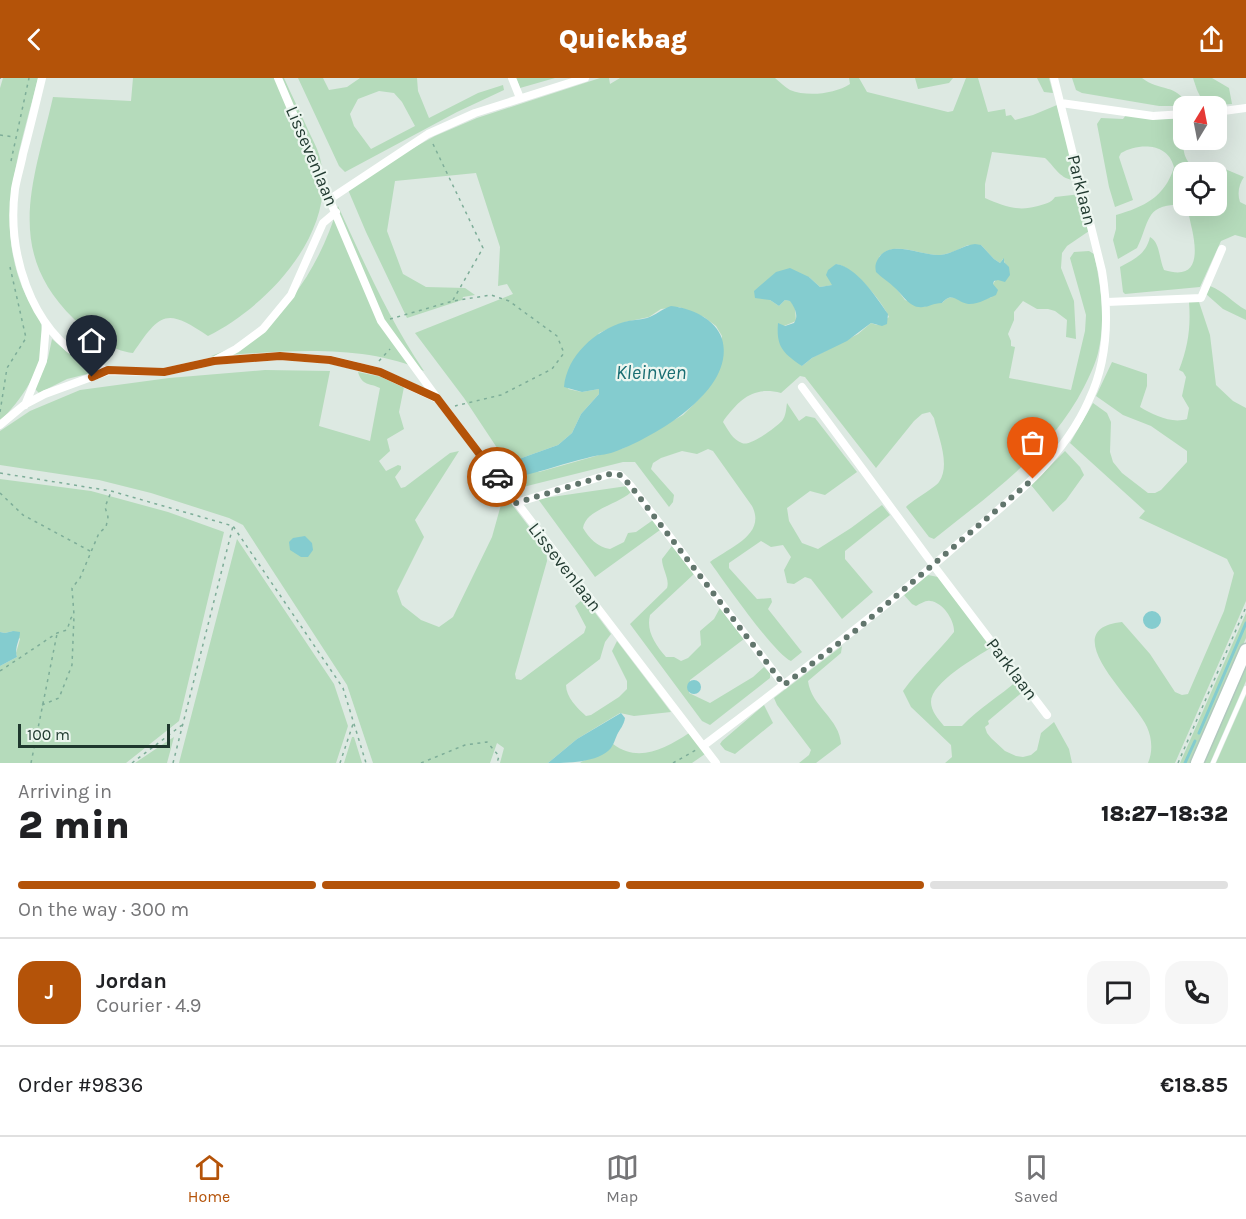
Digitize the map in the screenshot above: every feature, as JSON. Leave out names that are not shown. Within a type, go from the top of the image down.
[{"type":"main road","points":[[1197,763],[1246,650]]},
{"type":"street","points":[[42,78],[15,187],[13,224],[16,253],[29,293],[46,324],[63,344],[86,361],[108,370],[164,372],[214,361],[280,356],[330,360],[380,372],[437,398]]},
{"type":"street","name":"Lissevenlaan","points":[[278,78],[381,321],[516,503],[716,763]]},
{"type":"street","points":[[512,78],[520,98]]},
{"type":"street","points":[[330,199],[428,134],[476,113],[585,78]]},
{"type":"street","name":"Parklaan","points":[[703,746],[860,627],[1033,479],[1065,443],[1089,400],[1101,366],[1107,302],[1102,271],[1054,78]]},
{"type":"street","points":[[1060,103],[1153,116],[1173,115]]},
{"type":"street","points":[[1227,111],[1246,108]]},
{"type":"street","points":[[214,361],[236,349],[263,329],[291,295],[323,223],[336,212]]},
{"type":"street","points":[[1107,302],[1201,298],[1222,249]]},
{"type":"street","points":[[24,405],[43,361],[46,324]]},
{"type":"street","points":[[0,424],[24,405],[68,384],[108,370]]},
{"type":"street","name":"Parklaan","points":[[802,387],[1047,715]]},
{"type":"street","points":[[516,503],[610,474],[620,475],[784,685]]},
{"type":"lane","points":[[1214,763],[1246,688]]},
{"type":"path","points":[[428,134],[483,248],[453,301]]},
{"type":"path","points":[[0,135],[15,137]]},
{"type":"path","points":[[381,321],[453,301],[491,295],[509,301],[557,336],[564,353],[552,369],[501,395],[446,409]]},
{"type":"path","points":[[369,369],[396,341]]},
{"type":"path","points":[[0,473],[111,491],[233,525],[343,688],[366,763]]},
{"type":"path","points":[[42,705],[59,698],[72,665],[74,615],[72,588],[80,578],[99,533],[106,527],[108,517],[105,507],[111,491]]},
{"type":"path","points":[[0,492],[1,497],[23,516],[91,552]]},
{"type":"path","points":[[173,763],[233,525]]},
{"type":"path","points":[[1178,763],[1246,607]]},
{"type":"path","points":[[0,671],[57,633],[67,630],[74,615]]},
{"type":"path","points":[[31,763],[57,633]]},
{"type":"path","points":[[340,763],[353,723]]},
{"type":"path","points":[[132,763],[183,725]]},
{"type":"path","points":[[421,763],[465,745],[487,742],[499,756],[497,763]]},
{"type":"path","points":[[673,763],[703,746]]},
{"type":"green space","points":[[3,78],[38,78],[15,172],[10,230],[17,272],[22,288],[38,315],[42,329],[42,344],[40,359],[28,386],[0,421],[0,88]]},
{"type":"green space","points":[[133,78],[284,78],[318,151],[323,185],[319,212],[309,238],[294,263],[275,286],[253,306],[231,323],[208,336],[182,321],[173,318],[165,319],[150,329],[133,353],[117,349],[94,336],[74,319],[52,293],[38,267],[31,241],[30,214],[38,157],[53,97],[131,101]]},
{"type":"green space","points":[[298,78],[323,78],[329,90],[347,87],[360,78],[417,78],[418,91],[429,118],[478,93],[503,85],[504,90],[457,112],[345,172],[339,166]],"holes":[[[379,91],[394,93],[402,102],[415,126],[371,149],[354,126],[350,114],[358,99]]]},
{"type":"green space","points":[[516,78],[555,78],[520,88]]},
{"type":"green space","points":[[600,78],[609,78],[610,84],[620,78],[775,78],[790,90],[812,94],[837,90],[850,84],[849,78],[859,78],[867,92],[948,112],[953,111],[966,78],[978,78],[988,112],[1005,109],[1006,116],[1011,115],[1015,120],[1057,105],[1077,180],[1063,176],[1045,158],[992,152],[985,184],[985,198],[1005,206],[1030,208],[1052,201],[1055,197],[1081,194],[1089,231],[1067,246],[1062,253],[1061,268],[1074,301],[1076,339],[1066,337],[1067,320],[1055,311],[1037,309],[1023,301],[1014,312],[1014,320],[1008,334],[1011,346],[1015,347],[1009,378],[1071,390],[1085,331],[1086,315],[1070,258],[1074,252],[1089,251],[1094,254],[1099,279],[1102,328],[1094,366],[1070,410],[1037,452],[934,539],[929,537],[906,507],[937,484],[942,475],[944,459],[934,418],[930,412],[922,414],[914,421],[876,468],[805,377],[800,376],[781,393],[763,391],[742,400],[723,422],[739,442],[751,442],[774,428],[782,421],[787,403],[799,421],[806,416],[815,418],[857,472],[825,495],[810,491],[787,508],[789,521],[802,543],[818,549],[882,505],[890,515],[845,551],[845,559],[873,592],[842,619],[811,579],[805,577],[794,584],[787,583],[784,570],[791,557],[783,545],[771,547],[761,541],[729,563],[729,568],[757,599],[771,598],[772,602],[768,609],[802,652],[791,661],[773,646],[710,562],[750,533],[755,516],[752,506],[713,451],[708,449],[697,454],[682,451],[653,463],[651,469],[674,495],[669,507],[635,462],[623,462],[523,487],[464,398],[415,333],[513,294],[507,284],[498,286],[500,247],[476,173],[395,181],[387,231],[403,274],[426,287],[465,288],[475,295],[463,297],[462,300],[407,318],[346,185],[435,136],[477,118]],"holes":[[[968,245],[981,245],[994,259],[1000,263],[1003,259],[1006,265],[993,284],[992,297],[969,304],[948,298],[942,303],[932,303],[924,307],[905,300],[879,257],[892,249],[940,255]],[[836,264],[843,266],[866,285],[889,317],[877,325],[871,323],[858,334],[812,358],[802,366],[784,326],[796,321],[795,308],[791,301],[785,300],[779,306],[770,300],[809,277],[820,287],[833,285]],[[679,307],[704,317],[716,326],[722,336],[716,376],[701,397],[683,415],[624,448],[539,472],[516,460],[558,445],[572,433],[581,414],[599,394],[599,389],[582,392],[568,389],[599,333],[625,322],[649,317],[661,309]]]},
{"type":"green space","points":[[915,78],[953,78],[949,83],[918,89]]},
{"type":"green space","points":[[1037,78],[1049,78],[1053,93],[1044,92]]},
{"type":"green space","points":[[1072,78],[1142,78],[1181,96],[1173,96],[1173,106],[1159,106],[1082,93],[1076,90]]},
{"type":"green space","points":[[1193,78],[1212,78],[1229,88],[1232,104],[1227,104],[1227,96],[1200,96]]},
{"type":"green space","points":[[1126,115],[1173,119],[1173,150],[1184,150],[1188,162],[1173,162],[1173,164],[1166,153],[1152,147],[1136,147],[1121,153],[1119,157],[1133,200],[1115,207],[1097,124],[1101,118],[1123,119]]},
{"type":"green space","points":[[1173,170],[1173,205],[1161,207],[1155,211],[1150,216],[1137,248],[1118,259],[1113,240],[1116,215],[1152,199],[1165,186]]},
{"type":"green space","points":[[1227,170],[1244,177],[1239,195],[1240,202],[1246,205],[1246,238],[1235,235],[1221,241],[1200,287],[1125,294],[1120,267],[1143,252],[1150,237],[1158,247],[1164,270],[1184,272],[1190,268],[1195,255],[1195,247],[1189,217],[1227,216]]},
{"type":"green space","points":[[338,206],[388,311],[424,371],[400,362],[347,352],[291,351],[211,356],[235,346],[276,316],[307,276],[320,253]]},
{"type":"green space","points":[[1210,286],[1246,310],[1246,320],[1223,309],[1206,294]]},
{"type":"green space","points":[[1189,302],[1199,302],[1210,335],[1216,385],[1233,401],[1246,408],[1246,601],[1175,763],[1148,763],[1151,745],[1147,727],[1104,667],[1096,651],[1095,638],[1103,627],[1122,622],[1150,654],[1175,692],[1182,695],[1188,694],[1224,611],[1234,573],[1227,559],[1139,518],[1145,511],[1070,443],[1093,403],[1107,413],[1111,422],[1110,452],[1113,462],[1122,473],[1148,493],[1161,490],[1187,462],[1187,451],[1151,426],[1123,415],[1096,396],[1112,362],[1147,374],[1147,386],[1140,407],[1169,420],[1187,419],[1189,408],[1182,396],[1186,377],[1179,370],[1188,337]]},
{"type":"green space","points":[[52,339],[92,369],[91,373],[67,379],[39,393],[35,389],[48,358]]},
{"type":"green space","points":[[265,370],[330,371],[319,426],[370,441],[380,388],[364,382],[358,372],[382,377],[404,387],[399,412],[404,429],[387,439],[390,451],[379,461],[386,471],[398,465],[401,466],[395,477],[401,488],[450,453],[459,451],[415,520],[424,537],[397,591],[402,605],[421,620],[439,627],[453,617],[492,537],[504,494],[546,549],[547,561],[515,674],[516,679],[521,680],[584,633],[586,627],[575,606],[584,598],[611,634],[605,642],[600,659],[566,685],[573,702],[586,716],[591,715],[619,697],[627,689],[627,681],[612,651],[617,641],[671,712],[634,716],[620,713],[577,739],[548,763],[500,763],[504,748],[497,743],[490,763],[373,763],[347,685],[243,525],[229,518],[151,493],[99,480],[0,465],[0,431],[30,411],[80,390],[169,378]]},
{"type":"green space","points":[[1065,451],[1080,467],[1084,475],[1066,500],[1053,512],[1031,485]]},
{"type":"green space","points":[[0,479],[91,491],[168,512],[224,532],[179,721],[126,763],[0,763],[0,666],[17,657],[20,639],[13,631],[0,632]]},
{"type":"green space","points":[[627,486],[631,492],[596,512],[585,522],[583,528],[588,535],[597,544],[610,549],[624,542],[628,533],[636,532],[653,520],[660,530],[595,577],[538,499]]},
{"type":"green space","points":[[237,539],[334,684],[348,726],[336,763],[179,763]]},
{"type":"green space","points":[[672,546],[694,574],[650,615],[650,632],[662,652],[666,657],[674,657],[681,661],[688,658],[701,645],[700,631],[714,619],[720,608],[744,639],[690,680],[689,693],[710,703],[753,677],[764,667],[770,673],[770,678],[710,725],[702,721],[630,624],[667,588],[662,559]]},
{"type":"green space","points":[[928,575],[938,577],[992,647],[946,678],[938,686],[933,694],[931,705],[939,721],[944,726],[962,726],[1018,680],[1025,690],[988,721],[989,724],[985,727],[987,733],[1005,751],[1023,757],[1037,750],[1041,733],[1054,722],[1069,749],[1072,763],[945,763],[952,757],[951,745],[911,707],[903,691],[954,632],[944,608],[935,602],[928,601],[916,606],[904,595]]},
{"type":"green space","points":[[1246,613],[1246,638],[1192,763],[1180,763]]},
{"type":"green space","points":[[842,646],[841,653],[808,681],[814,698],[836,727],[841,744],[816,763],[799,763],[809,755],[811,750],[774,698]]},
{"type":"green space","points":[[1246,662],[1246,681],[1210,763],[1202,763]]},
{"type":"green space","points":[[1246,695],[1246,763],[1216,763]]},
{"type":"green space","points":[[764,705],[773,723],[735,754],[725,750],[720,744],[722,741]]},
{"type":"green space","points":[[689,733],[705,754],[692,763],[580,763],[602,754],[613,744],[632,753],[651,752]]},
{"type":"green space","points":[[174,737],[167,763],[135,763],[169,740]]},
{"type":"green space","points":[[352,737],[354,737],[362,763],[344,763]]},
{"type":"water","points":[[975,244],[981,245],[1000,263],[1004,258],[1010,275],[1005,282],[994,281],[993,284],[998,290],[996,295],[972,304],[949,298],[942,303],[914,306],[876,272],[878,259],[890,250],[940,255]]},
{"type":"water","points":[[836,264],[844,266],[859,277],[878,299],[888,314],[887,324],[882,326],[871,323],[847,341],[812,358],[802,366],[782,349],[778,338],[778,323],[785,326],[794,323],[796,312],[792,304],[785,300],[779,306],[770,300],[755,298],[754,291],[776,272],[790,268],[809,277],[820,287],[832,285],[826,275],[828,270]]},
{"type":"water","name":"Kleinven","points":[[671,306],[687,309],[702,316],[714,326],[722,339],[723,358],[717,376],[705,393],[669,424],[630,445],[611,453],[521,476],[516,460],[558,445],[572,433],[581,414],[599,394],[599,389],[582,392],[564,387],[566,375],[584,346],[613,326],[647,318]]},
{"type":"water","points":[[305,536],[312,543],[313,550],[308,557],[301,557],[290,550],[289,542],[293,538]]},
{"type":"water","points":[[1152,611],[1158,614],[1161,620],[1158,626],[1152,629],[1146,626],[1143,620],[1146,614]]},
{"type":"water","points":[[0,632],[20,632],[16,650],[17,657],[0,666]]},
{"type":"water","points":[[691,680],[697,680],[701,687],[697,694],[691,694],[687,690],[687,684]]},
{"type":"water","points":[[621,713],[625,718],[624,723],[612,746],[605,753],[582,761],[548,763],[577,739]]},
{"type":"waterway","points":[[1199,733],[1246,623]]},
{"type":"waterway","points":[[1185,763],[1195,741]]},
{"type":"way so far","points":[[497,477],[516,503],[610,474],[620,475],[784,685],[934,566],[1033,479]]},
{"type":"route","points":[[92,377],[108,370],[164,372],[214,361],[280,356],[330,360],[380,372],[437,398],[497,477]]}]
